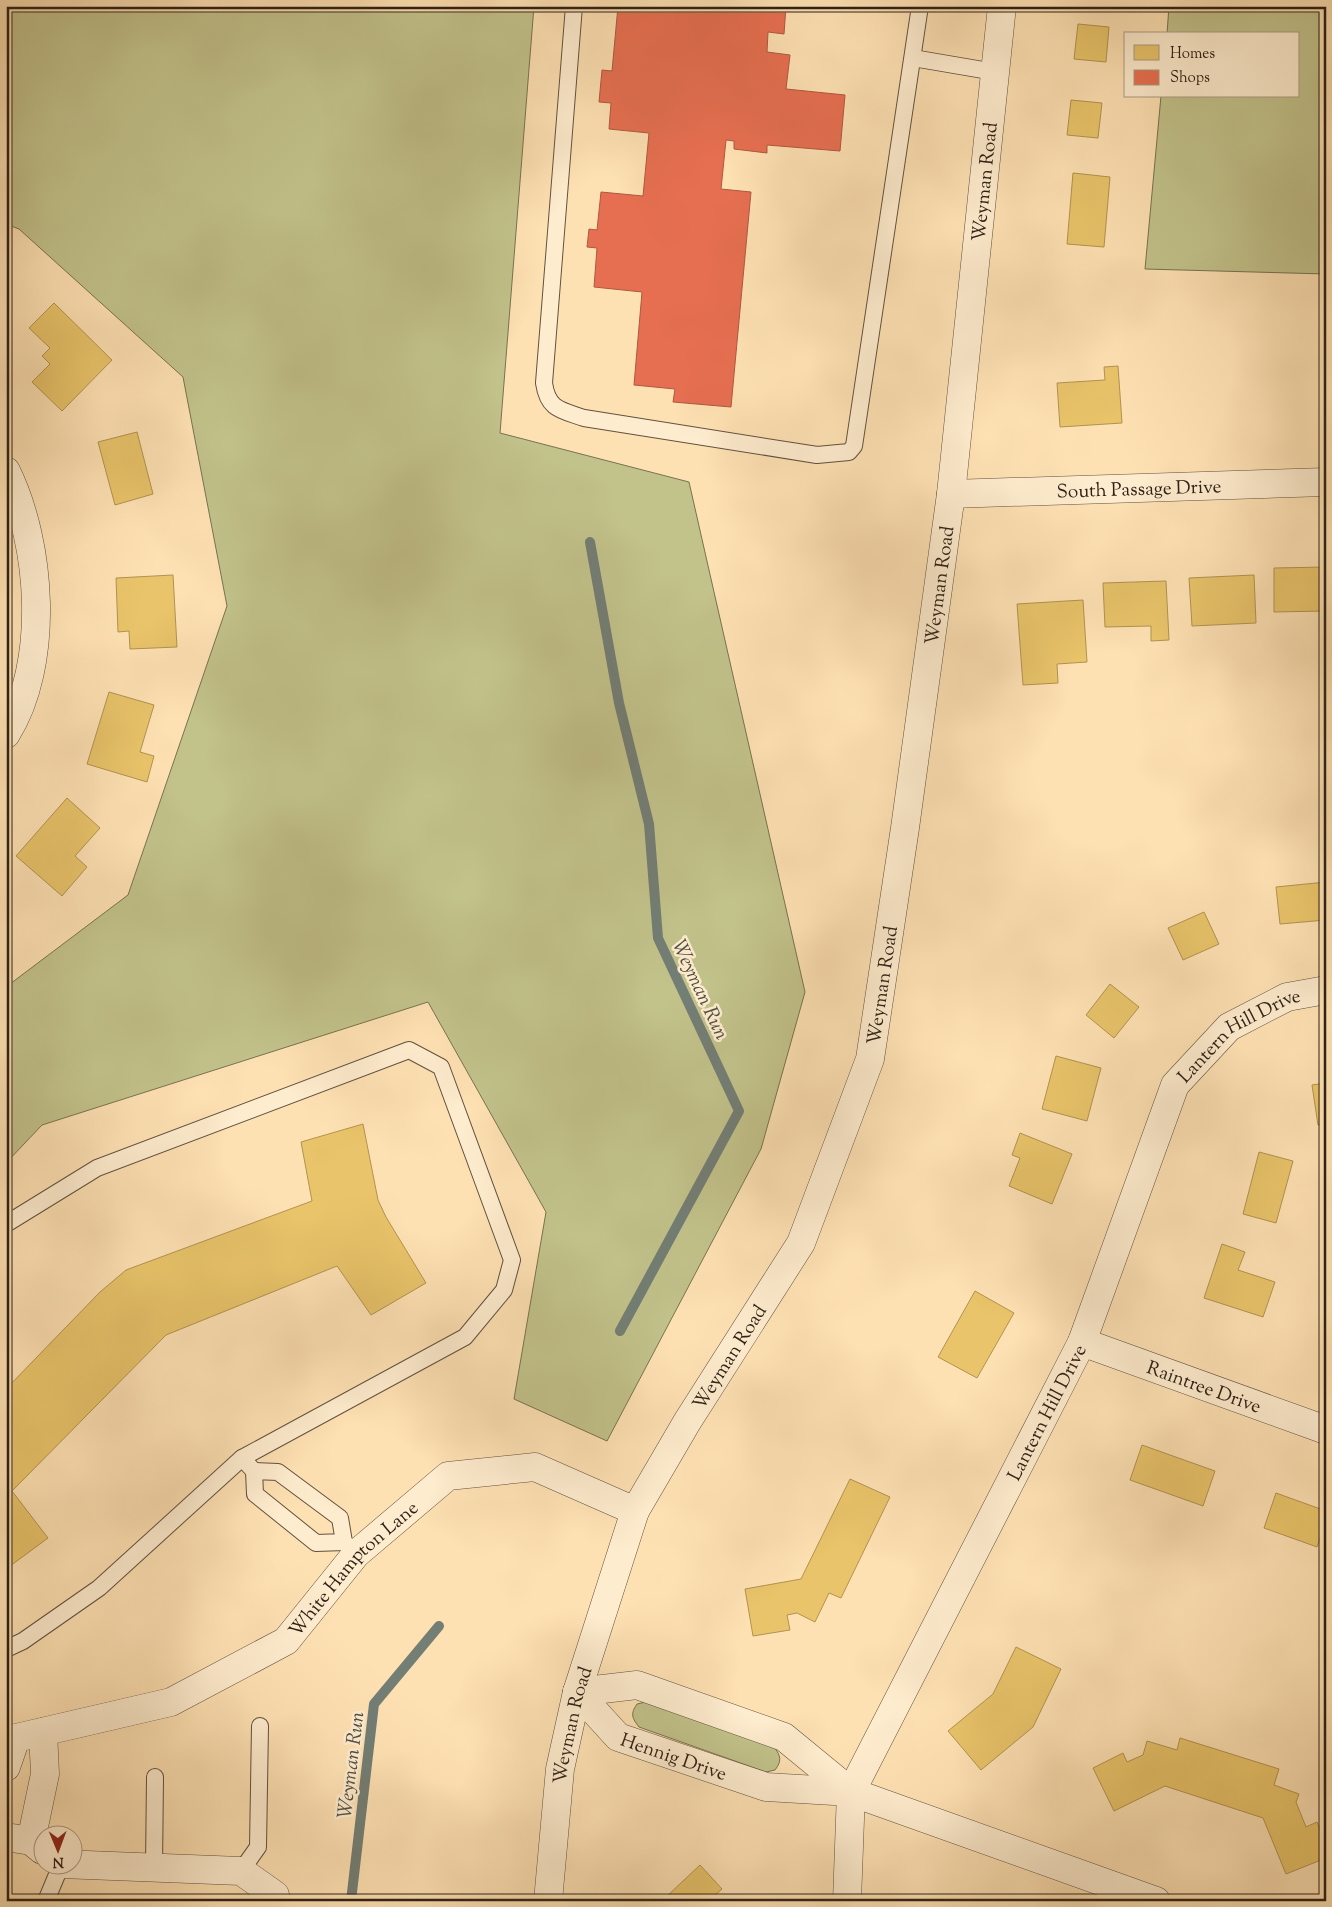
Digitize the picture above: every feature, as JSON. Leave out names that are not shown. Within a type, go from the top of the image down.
[{"type":"street","name":"Weyman Road","points":[[548,1901],[560,1769],[577,1692],[635,1511],[687,1422],[801,1243],[870,1059],[905,828],[951,494],[1002,6]]},
{"type":"street","points":[[6,471],[17,494],[33,554],[37,612],[31,665],[16,719],[6,734]]},
{"type":"street","name":"South Passage Drive","points":[[951,494],[1326,482]]},
{"type":"street","name":"Lantern Hill Drive","points":[[847,1901],[851,1792],[1082,1342],[1175,1086],[1229,1027],[1287,996],[1326,990]]},
{"type":"street","name":"Raintree Drive","points":[[1082,1342],[1326,1430]]},
{"type":"street","name":"White Hampton Lane","points":[[6,1767],[16,1738],[171,1702],[286,1641],[350,1548],[448,1476],[535,1467],[635,1511]]},
{"type":"street","name":"Hennig Drive","points":[[577,1692],[638,1685],[784,1737],[851,1792]]},
{"type":"street","name":"Hennig Drive","points":[[577,1692],[618,1737],[766,1787],[851,1792],[1156,1901]]},
{"type":"street","points":[[27,1842],[45,1774],[43,1732]]},
{"type":"street","points":[[82,1866],[241,1872],[275,1895],[276,1901]]},
{"type":"lane","points":[[574,6],[544,383],[546,397],[554,407],[584,418],[817,455],[849,452],[854,446],[920,6]]},
{"type":"lane","points":[[913,58],[995,72]]},
{"type":"lane","points":[[6,1224],[97,1168],[409,1050],[441,1067],[512,1260],[504,1290],[465,1337],[242,1458],[99,1588],[23,1641],[6,1649]]},
{"type":"lane","points":[[242,1458],[254,1471],[255,1494],[316,1543],[350,1548],[340,1518],[278,1472],[254,1471]]},
{"type":"lane","points":[[241,1872],[258,1847],[260,1726]]},
{"type":"lane","points":[[154,1868],[155,1777]]},
{"type":"lane","points":[[46,1901],[57,1874]]},
{"type":"green space","points":[[6,6],[534,6],[500,433],[689,482],[805,992],[761,1149],[607,1441],[514,1399],[546,1212],[428,1002],[42,1125],[6,1163],[6,987],[128,895],[227,606],[183,377],[19,229],[6,224]]},
{"type":"green space","points":[[1169,6],[1326,6],[1326,274],[1145,269],[1161,98],[1300,98],[1300,32],[1167,32]]},
{"type":"green space","points":[[646,1702],[774,1747],[779,1756],[779,1764],[775,1770],[766,1772],[639,1727],[633,1718],[633,1711],[637,1704]]},
{"type":"building: Homes","points":[[1078,24],[1109,27],[1106,62],[1074,59]]},
{"type":"building: Homes","points":[[1071,100],[1102,103],[1098,138],[1067,135]]},
{"type":"building: Homes","points":[[1073,173],[1110,177],[1104,247],[1067,244]]},
{"type":"building: Homes","points":[[54,303],[112,360],[62,411],[32,382],[50,364],[42,356],[50,348],[29,328]]},
{"type":"building: Homes","points":[[1118,366],[1122,423],[1060,427],[1057,383],[1105,380],[1104,367]]},
{"type":"building: Homes","points":[[137,432],[153,494],[115,505],[98,442]]},
{"type":"building: Homes","points":[[1326,567],[1326,611],[1274,612],[1274,568]]},
{"type":"building: Homes","points":[[173,575],[177,647],[130,649],[129,631],[118,632],[116,578]]},
{"type":"building: Homes","points":[[1254,575],[1256,623],[1192,626],[1189,578]]},
{"type":"building: Homes","points":[[1166,581],[1169,640],[1151,641],[1151,626],[1105,627],[1103,583]]},
{"type":"building: Homes","points":[[1083,600],[1087,662],[1057,664],[1058,683],[1023,685],[1017,604]]},
{"type":"building: Homes","points":[[109,692],[154,705],[140,752],[154,756],[147,782],[87,764]]},
{"type":"building: Homes","points":[[67,798],[100,828],[75,856],[87,867],[62,896],[16,856]]},
{"type":"building: Homes","points":[[1326,882],[1326,920],[1280,924],[1276,887]]},
{"type":"building: Homes","points":[[1204,912],[1219,944],[1183,960],[1168,928]]},
{"type":"building: Homes","points":[[6,933],[12,944],[6,947]]},
{"type":"building: Homes","points":[[1110,984],[1139,1007],[1114,1038],[1086,1015]]},
{"type":"building: Homes","points":[[1056,1056],[1101,1068],[1087,1121],[1042,1109]]},
{"type":"building: Homes","points":[[1326,1083],[1326,1124],[1318,1125],[1312,1085]]},
{"type":"building: Homes","points":[[363,1124],[378,1200],[386,1217],[426,1283],[371,1315],[337,1266],[166,1335],[12,1491],[48,1538],[6,1569],[6,1389],[100,1292],[126,1270],[312,1201],[301,1142]]},
{"type":"building: Homes","points":[[1020,1133],[1072,1154],[1052,1204],[1009,1186],[1020,1158],[1012,1155]]},
{"type":"building: Homes","points":[[1259,1152],[1293,1161],[1276,1223],[1243,1214]]},
{"type":"building: Homes","points":[[1222,1244],[1245,1252],[1238,1270],[1275,1282],[1263,1317],[1204,1298]]},
{"type":"building: Homes","points":[[975,1291],[1014,1313],[977,1378],[938,1357]]},
{"type":"building: Homes","points":[[1142,1445],[1215,1471],[1203,1506],[1130,1480]]},
{"type":"building: Homes","points":[[850,1479],[890,1497],[841,1598],[829,1593],[815,1622],[797,1613],[787,1615],[790,1630],[753,1636],[745,1589],[801,1579]]},
{"type":"building: Homes","points":[[1276,1493],[1326,1511],[1326,1521],[1317,1547],[1264,1528]]},
{"type":"building: Homes","points":[[1016,1647],[1061,1669],[1033,1727],[981,1770],[948,1731],[993,1694]]},
{"type":"building: Homes","points":[[1180,1738],[1279,1769],[1274,1785],[1299,1794],[1296,1802],[1306,1827],[1317,1822],[1326,1845],[1326,1858],[1286,1874],[1263,1818],[1165,1786],[1114,1811],[1093,1768],[1123,1753],[1127,1762],[1143,1755],[1147,1741],[1177,1750]]},
{"type":"building: Homes","points":[[700,1865],[722,1889],[713,1897],[717,1901],[667,1901],[665,1898]]},
{"type":"building: Shops","points":[[618,6],[786,6],[784,34],[768,32],[767,52],[790,55],[786,89],[845,95],[840,151],[767,145],[767,153],[734,149],[734,141],[726,140],[721,189],[751,192],[731,407],[673,402],[675,389],[634,385],[642,292],[594,287],[597,248],[587,247],[589,229],[597,230],[601,192],[643,196],[649,133],[609,129],[611,103],[599,102],[602,70],[612,71]]},
{"type":"waterway","name":"Weyman Run","points":[[590,542],[619,703],[649,824],[658,938],[739,1111],[620,1331]]},
{"type":"waterway","name":"Weyman Run","points":[[351,1901],[374,1704],[439,1626]]}]
